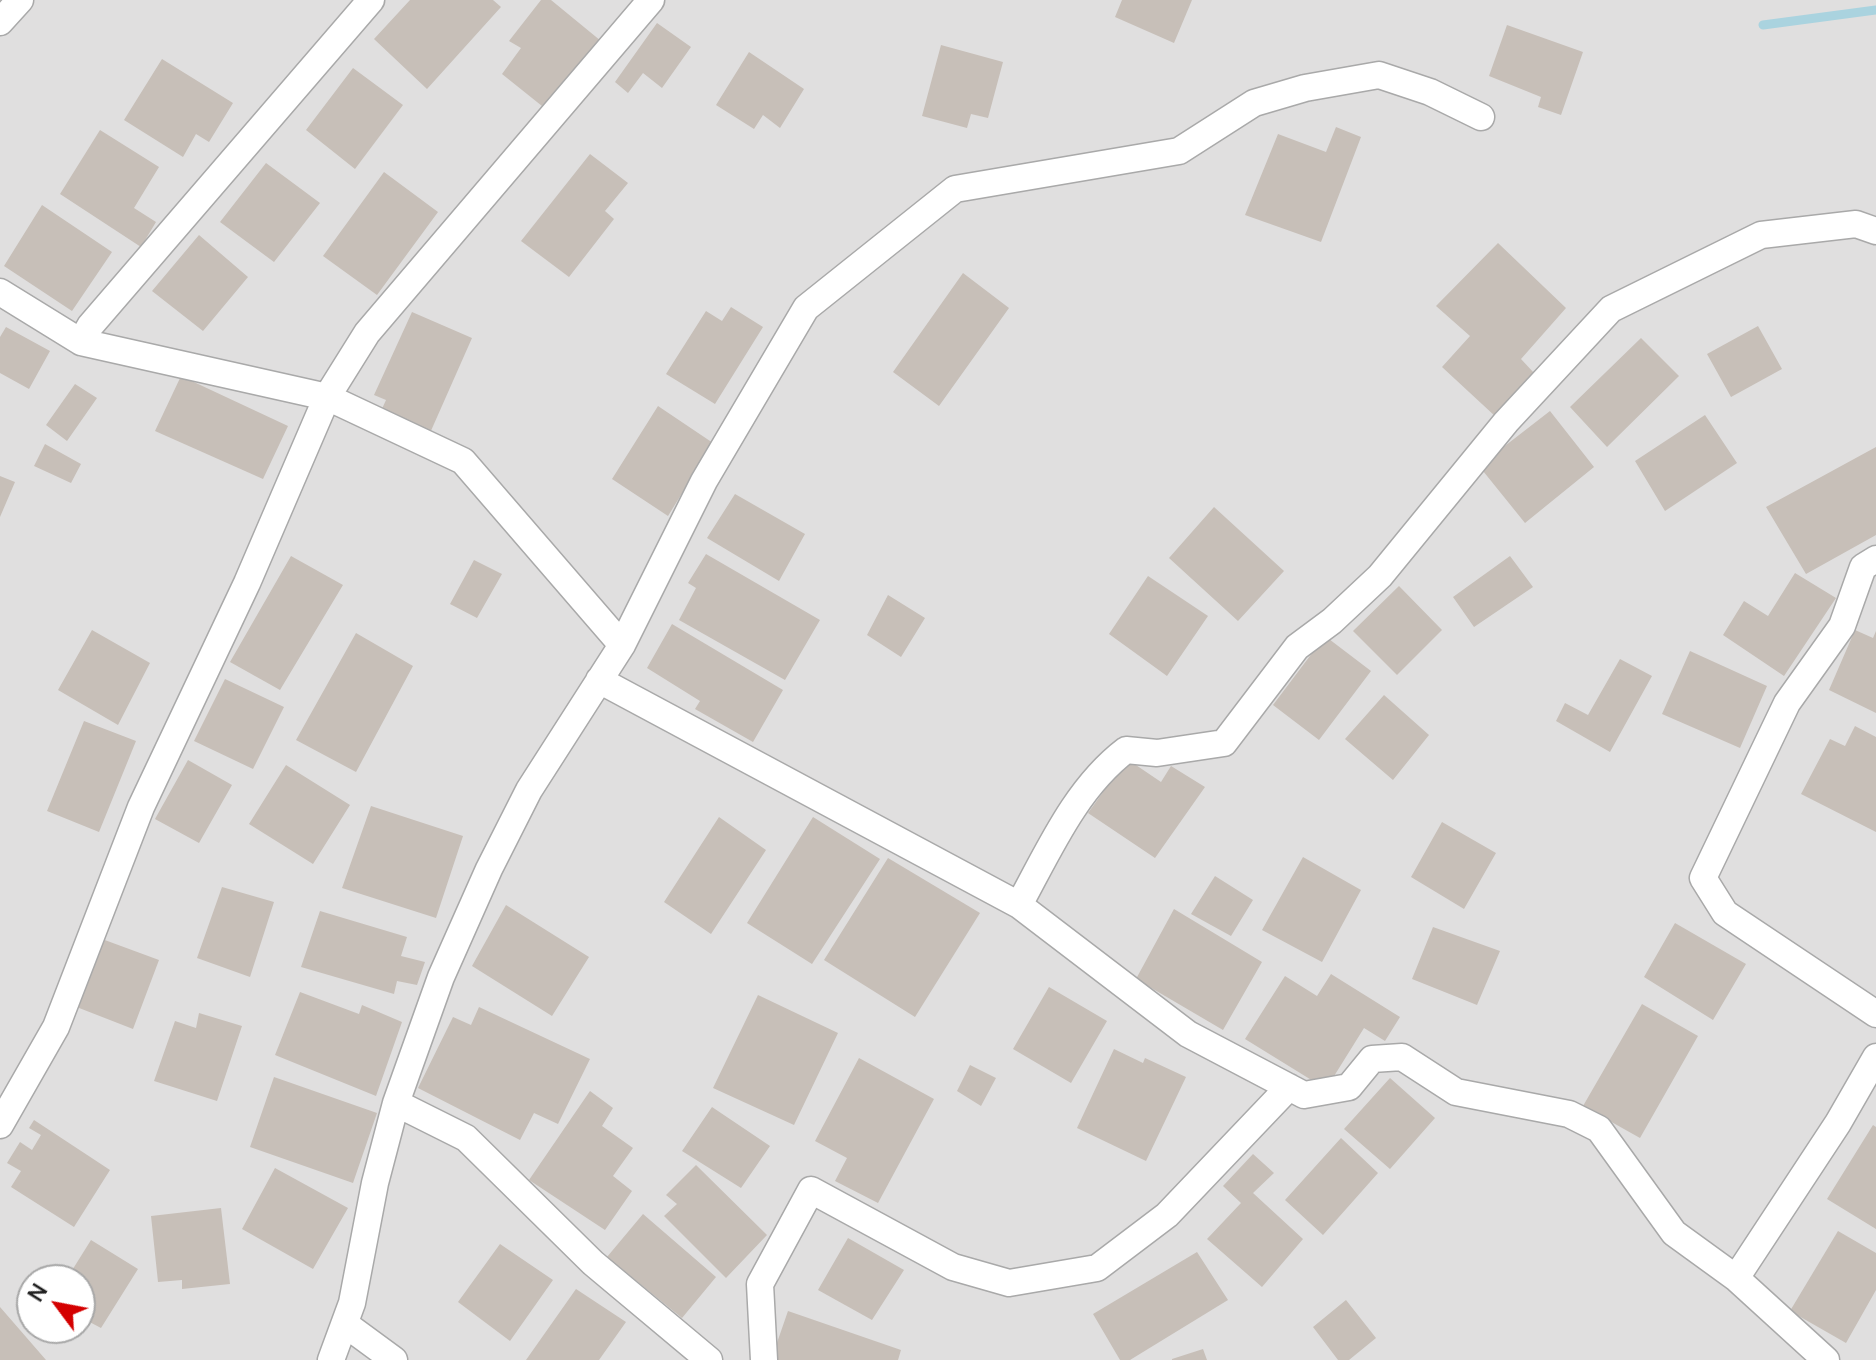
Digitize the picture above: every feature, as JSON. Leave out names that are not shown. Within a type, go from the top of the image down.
[{"type":"street","points":[[0,22],[20,0]]},
{"type":"street","points":[[81,342],[90,326],[371,0]]},
{"type":"street","points":[[0,1125],[56,1027],[141,807],[247,583],[327,397],[367,333],[651,0]]},
{"type":"street","points":[[331,1360],[345,1324],[396,1103],[441,977],[489,869],[529,790],[622,645],[704,481],[806,308],[955,189],[1179,151],[1254,103],[1305,88],[1379,75],[1430,92],[1481,117]]},
{"type":"street","points":[[1019,905],[1062,826],[1104,767],[1126,750],[1157,753],[1224,743],[1297,647],[1332,621],[1380,576],[1506,422],[1611,309],[1761,235],[1856,224],[1876,231]]},
{"type":"street","points":[[0,292],[81,342],[327,397],[463,461],[622,645]]},
{"type":"street","points":[[1876,559],[1863,567],[1842,626],[1787,703],[1703,878],[1725,913],[1876,1014]]},
{"type":"street","points":[[599,680],[1019,905],[1188,1034],[1304,1095],[1349,1087],[1372,1059],[1402,1057],[1456,1092],[1569,1114],[1599,1129],[1674,1233],[1736,1278],[1826,1360]]},
{"type":"street","points":[[1736,1278],[1838,1123],[1876,1057]]},
{"type":"street","points":[[764,1360],[760,1284],[811,1190],[953,1267],[1009,1283],[1097,1268],[1167,1215],[1289,1087]]},
{"type":"street","points":[[396,1103],[466,1138],[593,1263],[709,1360]]},
{"type":"street","points":[[345,1324],[394,1360]]},
{"type":"shaded area","points":[[0,0],[1876,0],[1876,1360],[0,1360]]},
{"type":"building","points":[[410,0],[493,0],[501,7],[427,89],[374,39]]},
{"type":"building","points":[[541,0],[551,0],[601,41],[547,110],[502,74],[521,48],[509,41]]},
{"type":"building","points":[[1122,0],[1192,0],[1174,43],[1115,17]]},
{"type":"building","points":[[657,23],[691,47],[662,88],[643,73],[628,93],[615,82]]},
{"type":"building","points":[[1507,25],[1583,52],[1561,115],[1538,107],[1541,97],[1489,76]]},
{"type":"building","points":[[941,45],[1003,62],[988,118],[971,114],[967,128],[922,116]]},
{"type":"building","points":[[749,52],[804,89],[780,128],[763,115],[754,129],[716,105]]},
{"type":"building","points":[[162,59],[233,103],[209,142],[196,134],[183,157],[124,120]]},
{"type":"building","points":[[353,68],[403,105],[355,169],[306,130]]},
{"type":"building","points":[[1336,127],[1361,137],[1321,242],[1245,215],[1278,134],[1326,152]]},
{"type":"building","points":[[100,130],[159,167],[134,208],[156,222],[141,247],[60,194]]},
{"type":"building","points":[[590,154],[628,183],[605,211],[614,219],[569,277],[521,241]]},
{"type":"building","points":[[266,163],[320,203],[274,262],[220,222]]},
{"type":"building","points":[[384,172],[438,212],[377,295],[323,256]]},
{"type":"building","points":[[42,205],[112,252],[72,311],[4,266]]},
{"type":"building","points":[[199,235],[248,277],[203,331],[152,291]]},
{"type":"building","points":[[1498,243],[1566,308],[1521,359],[1534,373],[1496,417],[1442,367],[1470,336],[1436,306]]},
{"type":"building","points":[[963,273],[1009,308],[939,406],[893,372]]},
{"type":"building","points":[[731,307],[763,327],[715,404],[666,374],[706,311],[722,321]]},
{"type":"building","points":[[412,312],[472,338],[430,433],[381,411],[386,400],[374,395]]},
{"type":"building","points":[[1758,326],[1782,369],[1731,397],[1707,354]]},
{"type":"building","points":[[6,327],[50,351],[29,389],[0,373],[0,337]]},
{"type":"building","points":[[1641,338],[1679,376],[1607,447],[1570,407]]},
{"type":"building","points":[[181,376],[288,426],[263,479],[155,431]]},
{"type":"building","points":[[75,384],[97,398],[67,441],[46,425]]},
{"type":"building","points":[[658,406],[713,443],[668,516],[612,479]]},
{"type":"building","points":[[1550,411],[1594,467],[1525,523],[1479,466]]},
{"type":"building","points":[[1705,415],[1737,463],[1665,511],[1635,461]]},
{"type":"building","points":[[45,444],[81,464],[71,483],[34,466]]},
{"type":"building","points":[[1876,447],[1876,535],[1806,574],[1766,507]]},
{"type":"building","points":[[0,476],[15,482],[0,517]]},
{"type":"building","points":[[735,494],[805,534],[779,581],[707,538]]},
{"type":"building","points":[[1214,507],[1284,571],[1238,621],[1169,558]]},
{"type":"building","points":[[706,554],[820,620],[785,680],[679,620],[696,588],[688,583]]},
{"type":"building","points":[[291,556],[343,585],[280,690],[230,662]]},
{"type":"building","points":[[1510,556],[1533,587],[1474,627],[1453,597]]},
{"type":"building","points":[[474,560],[502,574],[477,618],[450,604]]},
{"type":"building","points":[[1795,573],[1836,598],[1784,676],[1723,635],[1744,601],[1768,616]]},
{"type":"building","points":[[1148,576],[1208,616],[1167,676],[1109,634]]},
{"type":"building","points":[[1399,586],[1442,630],[1397,675],[1353,631]]},
{"type":"building","points":[[888,595],[925,618],[901,657],[867,635]]},
{"type":"building","points":[[672,624],[783,690],[753,742],[695,709],[700,701],[647,668]]},
{"type":"building","points":[[92,630],[150,663],[118,725],[58,690]]},
{"type":"building","points":[[1855,630],[1873,638],[1876,631],[1876,713],[1829,690]]},
{"type":"building","points":[[356,633],[413,666],[356,772],[296,740]]},
{"type":"building","points":[[1325,636],[1371,671],[1319,740],[1273,705]]},
{"type":"building","points":[[1690,651],[1767,686],[1740,748],[1662,714]]},
{"type":"building","points":[[1620,659],[1652,676],[1610,752],[1556,721],[1565,703],[1588,715]]},
{"type":"building","points":[[225,679],[284,707],[253,769],[194,741]]},
{"type":"building","points":[[1384,695],[1429,735],[1393,780],[1345,739]]},
{"type":"building","points":[[84,721],[136,741],[99,832],[47,811]]},
{"type":"building","points":[[1855,726],[1876,737],[1876,832],[1801,794],[1830,739],[1845,746]]},
{"type":"building","points":[[1127,759],[1161,782],[1171,766],[1205,787],[1155,858],[1088,813]]},
{"type":"building","points":[[188,760],[232,785],[199,843],[155,819]]},
{"type":"building","points":[[286,765],[350,805],[313,864],[249,824]]},
{"type":"building","points":[[371,806],[463,836],[436,918],[342,888]]},
{"type":"building","points":[[719,817],[766,850],[711,934],[664,902]]},
{"type":"building","points":[[813,817],[880,859],[812,964],[747,923]]},
{"type":"building","points":[[1442,822],[1496,853],[1464,909],[1411,877]]},
{"type":"building","points":[[1303,857],[1361,890],[1322,962],[1262,930]]},
{"type":"building","points":[[888,858],[980,913],[915,1017],[824,960]]},
{"type":"building","points":[[1215,876],[1253,900],[1231,936],[1191,914]]},
{"type":"building","points":[[222,887],[274,902],[250,977],[197,958]]},
{"type":"building","points":[[506,905],[589,957],[552,1016],[472,966]]},
{"type":"building","points":[[1174,909],[1262,962],[1223,1030],[1136,979]]},
{"type":"building","points":[[320,911],[407,937],[401,956],[425,962],[417,985],[397,981],[394,994],[301,967]]},
{"type":"building","points":[[1675,923],[1746,964],[1713,1020],[1644,977]]},
{"type":"building","points":[[1433,927],[1500,951],[1477,1005],[1412,979]]},
{"type":"building","points":[[102,939],[159,960],[133,1029],[74,1006]]},
{"type":"building","points":[[1331,974],[1400,1017],[1385,1041],[1364,1028],[1326,1089],[1245,1039],[1285,976],[1317,996]]},
{"type":"building","points":[[1049,987],[1107,1021],[1071,1083],[1013,1049]]},
{"type":"building","points":[[300,992],[359,1014],[362,1005],[402,1022],[376,1096],[275,1055]]},
{"type":"building","points":[[758,995],[838,1033],[794,1125],[713,1088]]},
{"type":"building","points":[[1642,1004],[1698,1036],[1640,1138],[1583,1106]]},
{"type":"building","points":[[479,1007],[590,1059],[558,1124],[534,1113],[520,1140],[418,1088],[453,1017],[471,1025]]},
{"type":"building","points":[[199,1013],[242,1026],[217,1101],[154,1081],[175,1021],[196,1028]]},
{"type":"building","points":[[1114,1049],[1143,1063],[1145,1058],[1186,1077],[1146,1161],[1077,1128]]},
{"type":"building","points":[[859,1058],[934,1099],[878,1203],[835,1181],[847,1158],[815,1141]]},
{"type":"building","points":[[970,1065],[996,1078],[981,1106],[957,1091]]},
{"type":"building","points":[[274,1077],[377,1113],[353,1183],[250,1147]]},
{"type":"building","points":[[1390,1078],[1435,1118],[1390,1169],[1344,1129]]},
{"type":"building","points":[[590,1091],[613,1108],[602,1126],[633,1148],[613,1176],[632,1191],[605,1230],[529,1180]]},
{"type":"building","points":[[712,1107],[770,1146],[741,1188],[682,1151]]},
{"type":"building","points":[[34,1120],[110,1170],[74,1227],[11,1187],[21,1171],[7,1163],[20,1142],[32,1150],[41,1135],[29,1128]]},
{"type":"building","points":[[1873,1125],[1876,1127],[1876,1229],[1827,1199]]},
{"type":"building","points":[[1341,1138],[1378,1173],[1323,1235],[1285,1200]]},
{"type":"building","points":[[1253,1154],[1274,1173],[1253,1193],[1303,1239],[1262,1287],[1207,1239],[1241,1203],[1223,1186]]},
{"type":"building","points":[[696,1165],[767,1235],[726,1278],[664,1216],[677,1204],[666,1195]]},
{"type":"building","points":[[275,1168],[348,1208],[313,1269],[242,1229]]},
{"type":"building","points":[[221,1208],[230,1284],[182,1289],[182,1280],[158,1282],[151,1216]]},
{"type":"building","points":[[643,1214],[716,1277],[682,1318],[607,1257]]},
{"type":"building","points":[[1838,1231],[1876,1253],[1876,1290],[1846,1343],[1790,1311]]},
{"type":"building","points":[[848,1238],[904,1270],[872,1320],[818,1290]]},
{"type":"building","points":[[91,1240],[138,1269],[101,1328],[96,1325],[96,1264],[76,1264]]},
{"type":"building","points":[[500,1244],[553,1280],[510,1341],[458,1302]]},
{"type":"building","points":[[1197,1252],[1228,1300],[1130,1360],[1120,1360],[1093,1314]]},
{"type":"building","points":[[576,1289],[626,1322],[599,1360],[526,1360]]},
{"type":"building","points":[[1346,1300],[1376,1338],[1349,1360],[1338,1360],[1313,1327]]},
{"type":"building","points":[[0,1307],[16,1325],[16,1344],[32,1344],[46,1360],[0,1360]]},
{"type":"building","points":[[788,1311],[901,1350],[898,1360],[771,1360]]},
{"type":"building","points":[[1203,1349],[1207,1360],[1172,1360],[1172,1359]]},
{"type":"waterway","points":[[1763,25],[1876,10]]}]
